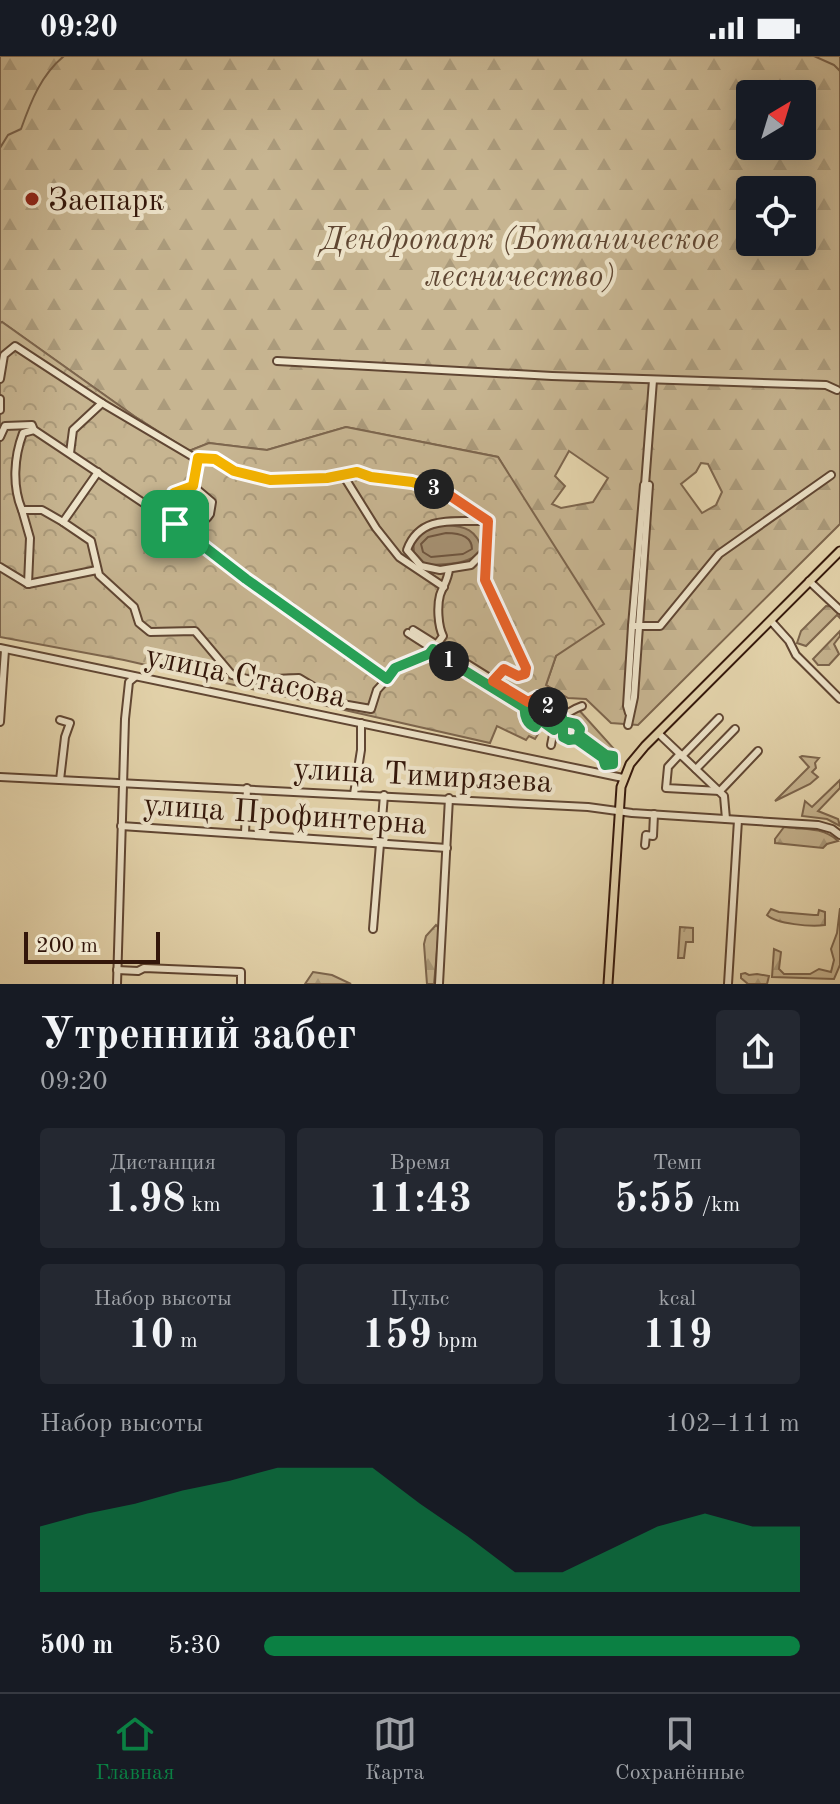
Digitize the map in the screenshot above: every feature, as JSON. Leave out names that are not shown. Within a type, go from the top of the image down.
[{"type":"main road","points":[[608,984],[619,811],[623,778],[630,764],[840,551]]},
{"type":"street","points":[[0,379],[4,355],[15,346],[102,403],[198,458],[215,459],[234,471],[270,480],[357,472],[371,477],[412,482],[443,491],[488,521]]},
{"type":"street","points":[[277,361],[653,380],[826,385],[837,390]]},
{"type":"street","points":[[628,725],[634,697],[635,626],[653,380]]},
{"type":"street","points":[[0,399],[0,410]]},
{"type":"street","points":[[70,453],[73,430],[102,403]]},
{"type":"street","points":[[0,437],[3,425],[32,425],[34,430],[175,524],[246,579],[387,679]]},
{"type":"street","points":[[28,584],[30,538],[16,481],[18,446],[23,433],[34,430]]},
{"type":"street","points":[[193,486],[198,458]]},
{"type":"street","points":[[63,522],[98,472]]},
{"type":"street","points":[[343,475],[376,528],[399,557],[444,587]]},
{"type":"street","points":[[635,626],[660,626],[719,554],[831,475]]},
{"type":"street","points":[[180,516],[173,499],[174,493],[193,486]]},
{"type":"street","points":[[180,516],[198,520],[210,514],[212,502],[193,486]]},
{"type":"street","points":[[22,510],[42,510],[91,541],[97,570],[134,607],[139,623],[150,632],[195,631],[232,675],[251,680],[299,678],[342,704],[371,709],[377,690],[395,668],[429,654],[443,636],[439,628],[439,597],[449,569]]},
{"type":"street","points":[[175,524],[180,516]]},
{"type":"street","points":[[488,521],[485,580],[526,668],[525,674],[518,676],[504,669],[493,681]]},
{"type":"street","points":[[399,557],[407,550],[413,535],[424,526],[442,522],[488,521]]},
{"type":"street","points":[[407,550],[421,566],[449,569],[471,565],[488,548]]},
{"type":"street","points":[[0,567],[28,584],[97,570]]},
{"type":"street","points":[[809,581],[840,610]]},
{"type":"street","points":[[771,621],[789,641],[796,655],[840,699]]},
{"type":"street","points":[[410,632],[527,705]]},
{"type":"street","points":[[435,647],[527,705]]},
{"type":"street","points":[[0,722],[2,649]]},
{"type":"street","name":"улица Стасова","points":[[2,649],[623,778]]},
{"type":"street","points":[[117,984],[122,783],[129,682],[135,677]]},
{"type":"street","points":[[549,726],[535,727],[530,724],[524,714],[527,705],[538,697],[551,701],[563,737],[569,740],[577,737],[580,729],[576,724],[556,715]]},
{"type":"street","points":[[551,745],[549,726],[556,715],[582,706]]},
{"type":"street","points":[[549,726],[556,715]]},
{"type":"street","points":[[719,718],[668,767],[666,788],[720,791],[758,751]]},
{"type":"street","points":[[60,720],[70,723],[65,737],[60,780]]},
{"type":"street","points":[[354,794],[361,750],[361,723]]},
{"type":"street","points":[[696,769],[735,729]]},
{"type":"street","points":[[658,733],[720,791],[726,802],[726,819]]},
{"type":"street","points":[[577,737],[611,756],[604,764],[610,768]]},
{"type":"street","name":"улица Тимирязева","points":[[0,777],[588,807],[818,825],[840,835]]},
{"type":"street","points":[[245,833],[247,788]]},
{"type":"street","points":[[373,929],[384,795]]},
{"type":"street","points":[[439,984],[449,798]]},
{"type":"street","points":[[645,845],[646,835],[653,836],[654,814]]},
{"type":"street","points":[[728,984],[738,820]]},
{"type":"street","name":"улица Профинтерна","points":[[121,826],[447,848]]},
{"type":"street","points":[[117,970],[138,971],[144,968],[241,972],[241,984]]},
{"type":"green space","name":"Дендропарк (Ботаническое лесничество)","points":[[0,56],[840,56],[840,524],[638,725],[611,723],[586,699],[568,698],[546,685],[556,656],[523,499],[498,457],[346,427],[267,450],[209,443],[189,451],[134,416],[2,322]],"holes":[[[569,451],[608,478],[593,502],[561,508],[552,504],[565,486],[555,476]],[[701,463],[708,464],[722,492],[716,505],[702,513],[681,484],[696,472]]]},
{"type":"green space","points":[[2,322],[134,416],[189,451],[209,443],[267,450],[346,427],[498,457],[604,624],[556,656],[546,685],[562,695],[535,739],[529,736],[526,740],[497,726],[490,743],[124,660],[0,637]]},
{"type":"green space","points":[[273,331],[291,331],[291,344],[273,345]]},
{"type":"green space","points":[[826,606],[840,607],[840,618],[837,615],[806,646],[797,643],[801,631]]},
{"type":"green space","points":[[840,631],[834,644],[839,654],[829,665],[818,665],[813,659]]},
{"type":"green space","points":[[578,709],[615,750],[605,752],[582,736],[579,722],[565,720]]},
{"type":"green space","points":[[802,756],[819,758],[812,772],[818,777],[775,801],[809,767]]},
{"type":"green space","points":[[840,780],[840,788],[818,811],[838,819],[840,826],[827,819],[802,816],[805,801],[812,807]]},
{"type":"green space","points":[[784,827],[820,831],[838,841],[823,848],[775,843]]},
{"type":"green space","points":[[840,908],[840,965],[834,979],[772,977],[774,949],[781,952],[779,969],[784,974],[810,974],[819,969],[831,972],[834,960],[831,949],[837,933]]},
{"type":"green space","points":[[771,909],[814,915],[818,915],[819,910],[825,912],[825,925],[778,921],[767,915]]},
{"type":"green space","points":[[436,925],[439,928],[434,984],[427,984],[424,944],[426,936]]},
{"type":"green space","points":[[680,927],[693,928],[693,942],[686,942],[684,958],[678,958]]},
{"type":"green space","points":[[313,972],[332,975],[351,984],[305,984]]},
{"type":"green space","points":[[741,974],[769,976],[767,984],[748,984],[741,978]]},
{"type":"water","points":[[195,495],[205,499],[204,515],[192,515],[183,504],[185,497]]},
{"type":"water","points":[[446,525],[469,530],[482,550],[463,562],[426,565],[414,552],[413,540],[423,530]]},
{"type":"waterway","points":[[0,148],[8,135],[21,129],[43,80],[64,56]]},
{"type":"waterway","points":[[770,56],[810,56]]},
{"type":"waterway","points":[[814,56],[840,71]]},
{"type":"place","name":"Заепарк","points":[[32,199]]},
{"type":"route","points":[[175,524],[180,516],[173,499],[174,493],[193,486],[198,458],[215,459],[234,471],[270,480],[327,478],[357,472],[443,491],[488,521],[485,580],[526,668],[525,674],[518,676],[504,669],[493,681],[528,702],[538,697],[550,700],[548,707],[562,717],[558,723],[560,725],[563,726],[567,722],[576,724],[580,729],[579,735],[606,755],[613,756],[614,763],[607,766],[603,758],[576,739],[563,737],[563,726],[558,723],[554,730],[540,720],[533,726],[524,714],[525,708],[433,649],[429,654],[395,668],[387,679],[246,579],[175,524]]}]
